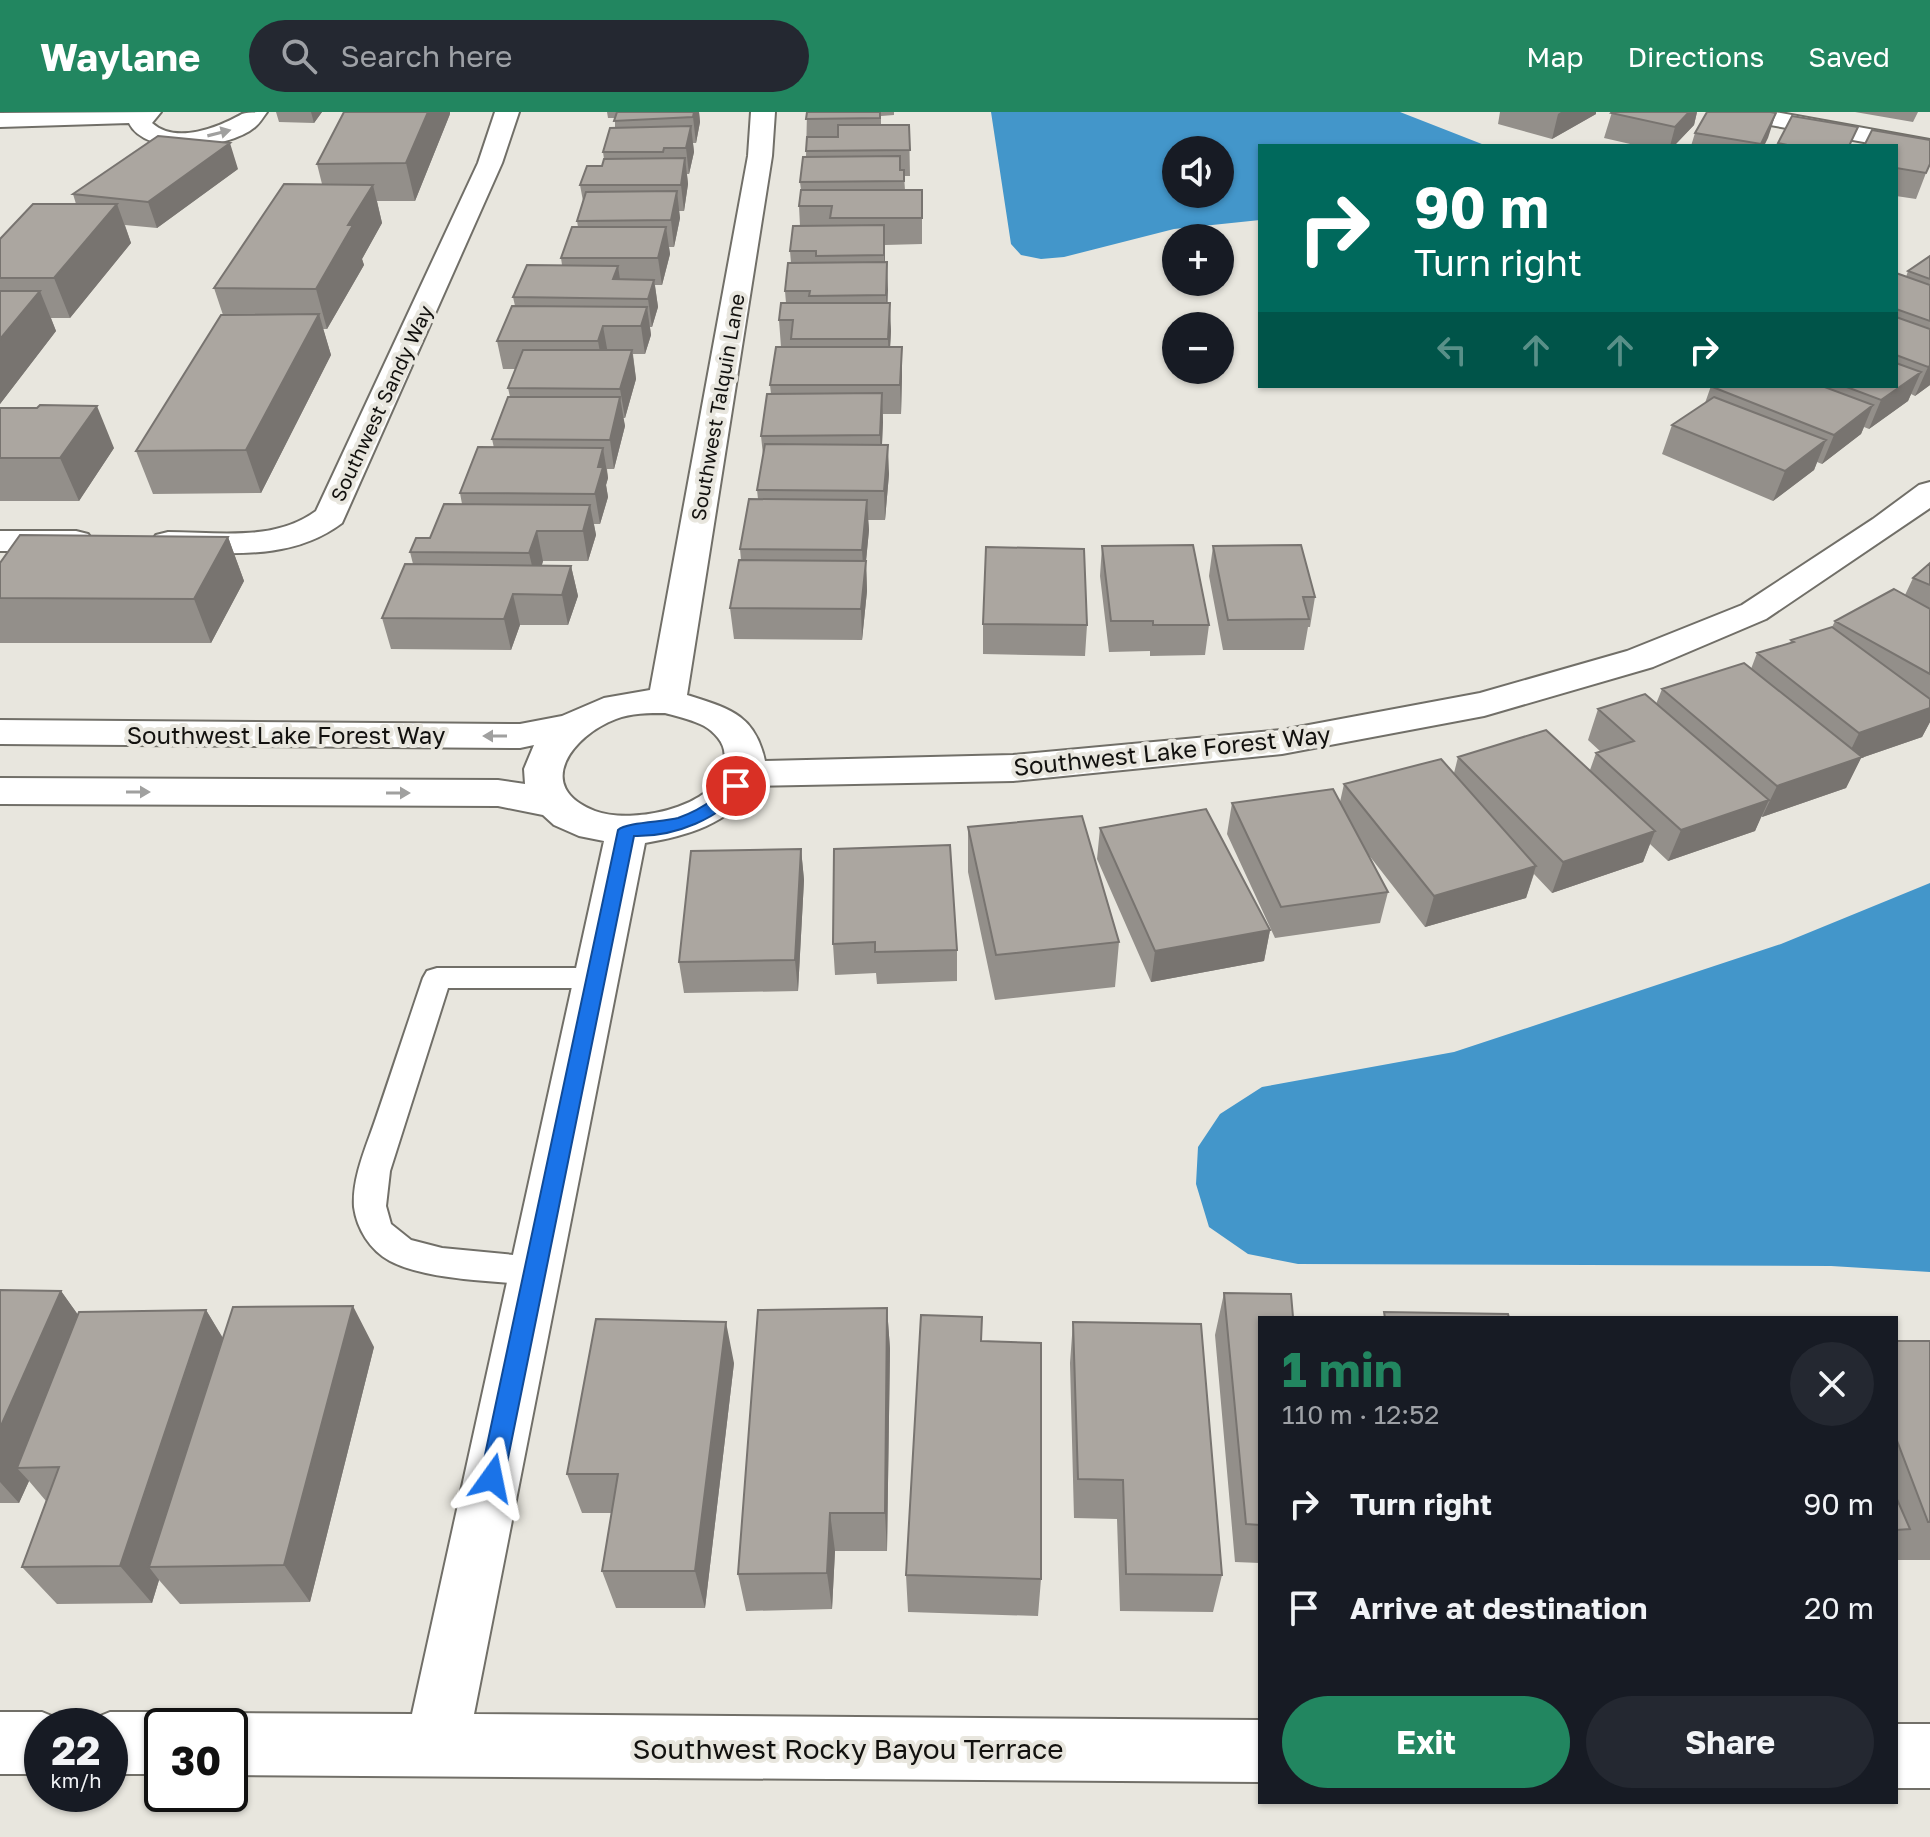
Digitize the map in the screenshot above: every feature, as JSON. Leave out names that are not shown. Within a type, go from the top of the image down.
[{"type":"street","points":[[146,114],[140,124],[143,130],[153,136],[178,139],[231,131],[243,125],[255,112]]},
{"type":"street","name":"Southwest Sandy Way","points":[[137,542],[275,542],[310,531],[330,516],[490,163],[507,112]]},
{"type":"street","name":"Southwest Talquin Lane","points":[[667,701],[760,156],[763,112]]},
{"type":"street","points":[[1737,112],[1930,147]]},
{"type":"street","points":[[0,120],[146,114]]},
{"type":"street","points":[[151,156],[178,139]]},
{"type":"street","name":"Southwest Lake Forest Way","points":[[743,774],[1013,768],[1282,742],[1484,704],[1640,659],[1754,612],[1885,526],[1930,492]]},
{"type":"street","points":[[0,541],[107,541]]},
{"type":"street","points":[[0,791],[498,793],[554,805],[577,821],[609,830],[646,831],[685,822],[715,806],[736,786],[743,774],[745,751],[736,731],[724,719],[698,707],[667,701],[632,703],[599,711],[572,726],[551,746],[542,768],[544,791],[554,805]]},
{"type":"street","name":"Southwest Lake Forest Way","points":[[0,732],[520,736],[572,726]]},
{"type":"street","points":[[60,791],[74,780],[86,762],[85,750],[75,733]]},
{"type":"street","points":[[437,1744],[627,830]]},
{"type":"street","points":[[0,1743],[24,1743]]},
{"type":"street","name":"Southwest Rocky Bayou Terrace","points":[[248,1744],[1258,1751]]},
{"type":"street","points":[[1898,1756],[1930,1756]]},
{"type":"lane","points":[[535,1271],[442,1262],[401,1251],[377,1231],[370,1206],[374,1171],[437,978],[596,978]]},
{"type":"water","points":[[991,112],[1400,112],[1482,144],[1258,144],[1258,220],[1162,224],[1162,232],[1064,257],[1041,259],[1021,255],[1011,244]]},
{"type":"water","points":[[1930,883],[1930,1272],[1831,1266],[1298,1264],[1248,1254],[1209,1227],[1196,1184],[1198,1147],[1220,1114],[1262,1087],[1454,1052],[1781,944]]},
{"type":"building","points":[[344,112],[428,112],[406,163],[317,164]]},
{"type":"building","points":[[617,112],[694,112],[693,117],[614,121]]},
{"type":"building","points":[[807,112],[880,112],[880,118],[806,119]]},
{"type":"building","points":[[1612,112],[1689,112],[1675,127]]},
{"type":"building","points":[[1707,112],[1776,113],[1761,144],[1695,133]]},
{"type":"building","points":[[1792,116],[1858,127],[1850,144],[1778,143]]},
{"type":"building","points":[[838,125],[909,125],[910,150],[806,151],[807,137],[838,137]]},
{"type":"building","points":[[691,126],[686,148],[664,148],[663,152],[603,152],[610,128]]},
{"type":"building","points":[[1872,130],[1930,140],[1930,164],[1926,173],[1898,168],[1898,144],[1865,144]]},
{"type":"building","points":[[158,136],[230,143],[148,202],[73,194]]},
{"type":"building","points":[[900,156],[904,181],[800,182],[803,157]]},
{"type":"building","points":[[685,158],[681,185],[580,185],[587,166],[602,166],[604,159]]},
{"type":"building","points":[[284,184],[373,185],[348,225],[353,225],[316,289],[214,288]]},
{"type":"building","points":[[801,190],[922,190],[922,218],[830,218],[832,206],[799,206]]},
{"type":"building","points":[[677,191],[671,220],[577,221],[586,192]]},
{"type":"building","points":[[33,204],[117,204],[54,278],[0,278],[0,239]]},
{"type":"building","points":[[884,225],[884,255],[816,256],[816,251],[790,251],[793,226]]},
{"type":"building","points":[[572,227],[666,227],[658,258],[561,258]]},
{"type":"building","points":[[1930,256],[1930,279],[1908,271]]},
{"type":"building","points":[[887,262],[886,295],[809,296],[810,291],[785,291],[788,263]]},
{"type":"building","points":[[527,265],[618,266],[613,279],[654,280],[648,299],[513,297]]},
{"type":"building","points":[[1898,274],[1930,285],[1930,321],[1898,310]]},
{"type":"building","points":[[0,291],[40,291],[0,339]]},
{"type":"building","points":[[781,303],[890,303],[888,339],[791,339],[793,320],[779,320]]},
{"type":"building","points":[[512,306],[647,307],[641,326],[603,326],[598,341],[497,341]]},
{"type":"building","points":[[319,314],[246,450],[136,451],[221,315]]},
{"type":"building","points":[[1898,318],[1930,329],[1928,367],[1898,356]]},
{"type":"building","points":[[776,347],[902,347],[900,385],[770,385]]},
{"type":"building","points":[[523,350],[632,350],[620,389],[508,388]]},
{"type":"building","points":[[1898,364],[1921,372],[1881,400],[1849,388],[1898,388]]},
{"type":"building","points":[[1715,388],[1827,388],[1873,405],[1834,435]]},
{"type":"building","points":[[882,393],[880,435],[761,436],[767,394]]},
{"type":"building","points":[[508,397],[620,397],[610,440],[492,439]]},
{"type":"building","points":[[1714,397],[1826,440],[1785,471],[1672,425]]},
{"type":"building","points":[[40,405],[97,406],[60,458],[0,458],[0,408],[37,408]]},
{"type":"building","points":[[765,444],[888,445],[884,491],[757,490]]},
{"type":"building","points":[[478,447],[603,448],[598,467],[603,467],[595,494],[460,493]]},
{"type":"building","points":[[749,499],[867,500],[862,550],[740,549]]},
{"type":"building","points":[[444,504],[590,505],[583,531],[537,531],[529,553],[410,552],[416,538],[430,538]]},
{"type":"building","points":[[20,535],[228,537],[194,599],[0,598],[0,563]]},
{"type":"building","points":[[1193,545],[1209,625],[1111,621],[1102,546]]},
{"type":"building","points":[[1301,545],[1315,597],[1303,597],[1309,619],[1228,620],[1213,546]]},
{"type":"building","points":[[986,547],[1084,549],[1087,625],[983,624]]},
{"type":"building","points":[[739,560],[866,561],[861,609],[730,608]]},
{"type":"building","points":[[1930,563],[1930,585],[1913,578]]},
{"type":"building","points":[[405,564],[571,566],[562,595],[513,594],[504,619],[382,618]]},
{"type":"building","points":[[1894,589],[1930,609],[1930,674],[1835,621]]},
{"type":"building","points":[[1832,627],[1930,699],[1930,708],[1859,733],[1757,653]]},
{"type":"building","points":[[1744,663],[1862,757],[1777,786],[1662,689]]},
{"type":"building","points":[[1645,694],[1769,800],[1681,830],[1596,753],[1634,741],[1598,709]]},
{"type":"building","points":[[1546,730],[1655,831],[1563,862],[1458,757]]},
{"type":"building","points":[[1441,759],[1536,866],[1434,896],[1344,784]]},
{"type":"building","points":[[1333,789],[1388,892],[1281,907],[1232,803]]},
{"type":"building","points":[[1206,809],[1270,930],[1155,951],[1100,828]]},
{"type":"building","points":[[1082,816],[1119,942],[996,955],[968,827]]},
{"type":"building","points":[[950,845],[957,950],[875,952],[875,942],[833,944],[834,849]]},
{"type":"building","points":[[801,849],[795,960],[679,962],[691,851]]},
{"type":"building","points":[[0,1290],[61,1291],[0,1428]]},
{"type":"building","points":[[1224,1293],[1291,1294],[1293,1316],[1258,1316],[1258,1525],[1246,1524]]},
{"type":"building","points":[[353,1306],[284,1565],[149,1567],[233,1307]]},
{"type":"building","points":[[887,1308],[885,1513],[830,1513],[827,1573],[738,1574],[758,1310]]},
{"type":"building","points":[[206,1310],[120,1566],[22,1567],[59,1467],[17,1468],[79,1312]]},
{"type":"building","points":[[1384,1312],[1508,1316],[1385,1316]]},
{"type":"building","points":[[921,1315],[982,1317],[981,1341],[1041,1343],[1041,1579],[906,1575]]},
{"type":"building","points":[[596,1319],[726,1322],[695,1571],[602,1571],[618,1474],[567,1474]]},
{"type":"building","points":[[1073,1322],[1201,1324],[1222,1575],[1126,1574],[1123,1480],[1078,1479]]},
{"type":"building","points":[[1898,1341],[1930,1341],[1928,1522],[1898,1443]]},
{"type":"building","points":[[1898,1502],[1910,1529],[1898,1530]]},
{"type":"route","points":[[492,1478],[627,830],[646,831],[685,822],[715,806],[736,786]]}]
